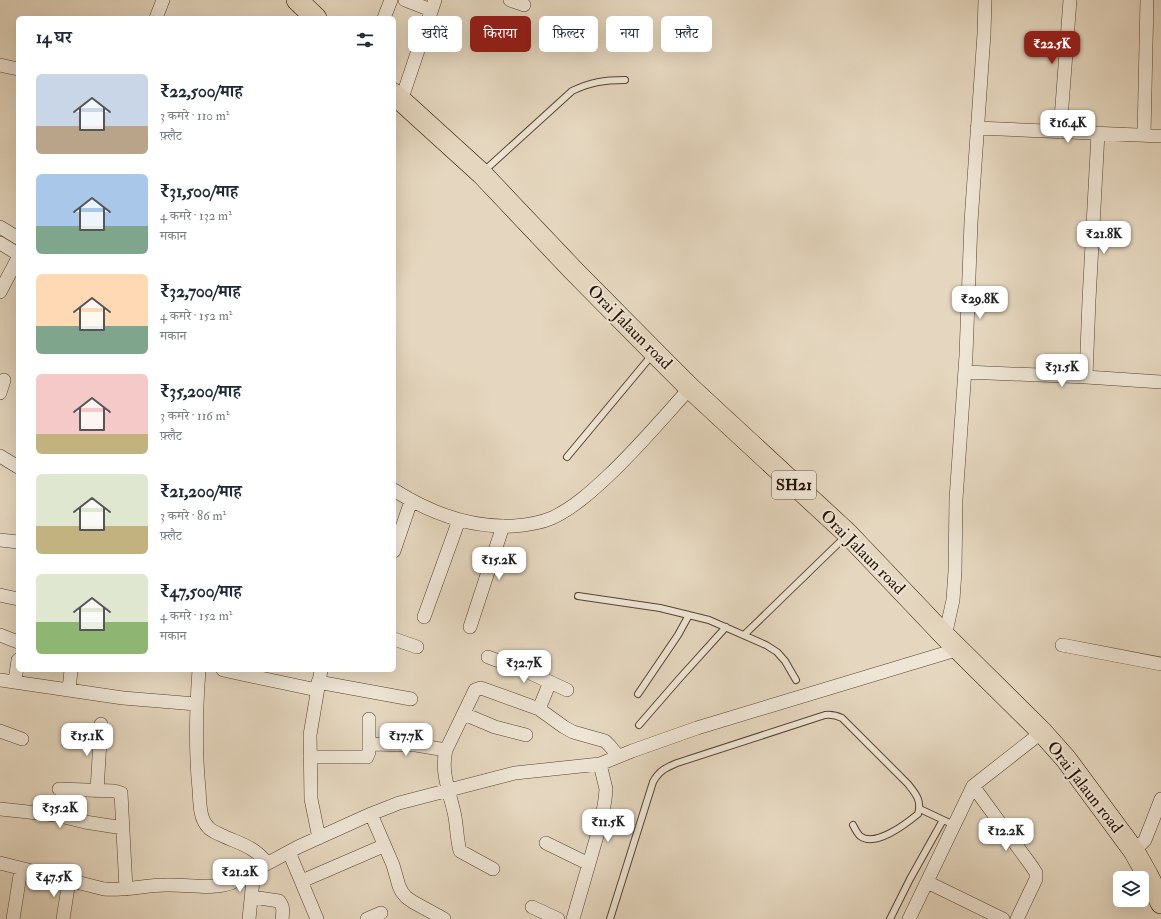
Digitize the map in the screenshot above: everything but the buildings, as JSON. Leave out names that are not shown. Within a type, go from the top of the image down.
[{"type":"main road","points":[[298,0],[314,16]]},
{"type":"main road","name":"Orai Jalaun road","points":[[398,98],[482,174],[573,270],[690,388],[848,534],[952,642],[1042,732],[1066,759],[1134,851],[1161,903]]},
{"type":"street","points":[[157,16],[163,0]]},
{"type":"street","points":[[385,16],[391,0]]},
{"type":"street","points":[[398,98],[433,5],[405,0]]},
{"type":"street","points":[[510,0],[524,5]]},
{"type":"street","points":[[0,863],[104,889],[126,889],[168,885],[221,886],[370,814],[399,803],[515,773],[600,764],[618,756],[697,728],[952,642],[956,499],[965,372],[985,0]]},
{"type":"street","points":[[1060,132],[1070,0]]},
{"type":"street","points":[[1144,135],[1147,0]]},
{"type":"street","points":[[0,64],[16,68]]},
{"type":"street","points":[[977,128],[1161,136]]},
{"type":"street","points":[[1086,377],[1098,133]]},
{"type":"street","points":[[0,227],[16,237]]},
{"type":"street","points":[[0,243],[16,253]]},
{"type":"street","points":[[0,292],[16,262]]},
{"type":"street","points":[[965,372],[1161,382]]},
{"type":"street","points":[[0,393],[4,380]]},
{"type":"street","points":[[396,491],[411,501],[447,516],[469,523],[503,526],[529,525],[551,519],[570,508],[594,489],[626,459],[690,388]]},
{"type":"street","points":[[0,456],[16,466]]},
{"type":"street","points":[[396,545],[411,501]]},
{"type":"street","points":[[424,617],[459,520]]},
{"type":"street","points":[[470,627],[503,526]]},
{"type":"street","points":[[0,540],[16,542]]},
{"type":"street","points":[[0,595],[16,599]]},
{"type":"street","points":[[0,635],[16,641]]},
{"type":"street","points":[[396,640],[417,647]]},
{"type":"street","points":[[1062,645],[1161,664]]},
{"type":"street","points":[[488,658],[567,690]]},
{"type":"street","points":[[15,681],[16,672]]},
{"type":"street","points":[[69,690],[71,672]]},
{"type":"street","points":[[199,672],[196,704],[196,739],[197,766],[203,819],[208,828],[248,846],[261,856],[267,864]]},
{"type":"street","points":[[240,672],[319,681],[411,698]]},
{"type":"street","points":[[0,680],[123,698],[196,704]]},
{"type":"street","points":[[319,681],[310,735],[311,799],[319,838]]},
{"type":"street","points":[[539,709],[550,682]]},
{"type":"street","points":[[494,869],[460,851],[455,816],[444,768],[446,750],[473,692],[478,688],[481,688],[539,709],[559,724],[573,732],[605,741],[618,756]]},
{"type":"street","points":[[464,714],[495,727],[526,735]]},
{"type":"street","points":[[310,757],[364,758],[368,755],[369,719]]},
{"type":"street","points":[[97,791],[101,724]]},
{"type":"street","points":[[0,732],[22,739]]},
{"type":"street","points":[[909,919],[927,882],[948,822],[973,786],[1042,732]]},
{"type":"street","points":[[369,744],[416,745],[446,750]]},
{"type":"street","points":[[573,919],[601,822],[605,800],[606,788],[600,764]]},
{"type":"street","points":[[973,786],[1036,873],[1036,879],[1017,919]]},
{"type":"street","points":[[59,789],[118,791],[121,793],[126,889]]},
{"type":"street","points":[[1134,851],[1145,840],[1161,799]]},
{"type":"street","points":[[0,809],[56,815],[123,828]]},
{"type":"street","points":[[370,814],[393,865],[402,892],[428,916],[444,919]]},
{"type":"street","points":[[546,843],[589,864]]},
{"type":"street","points":[[302,881],[384,846]]},
{"type":"street","points":[[290,852],[317,919]]},
{"type":"street","points":[[13,919],[21,869]]},
{"type":"street","points":[[249,919],[254,870]]},
{"type":"street","points":[[63,919],[70,881]]},
{"type":"street","points":[[927,882],[1003,919]]},
{"type":"street","points":[[252,897],[279,901],[282,904],[282,919]]},
{"type":"street","points":[[532,907],[558,919]]},
{"type":"street","points":[[367,919],[381,913]]},
{"type":"lane","points":[[482,174],[572,91],[594,82],[605,80],[625,80]]},
{"type":"lane","points":[[567,456],[654,352]]},
{"type":"lane","points":[[744,635],[848,534]]},
{"type":"lane","points":[[578,596],[660,608],[709,620],[766,645],[777,652],[785,661],[796,680]]},
{"type":"lane","points":[[638,694],[678,635],[689,615]]},
{"type":"lane","points":[[639,725],[726,627]]},
{"type":"lane","points":[[610,919],[652,782],[657,774],[663,769],[677,763],[832,714],[842,718],[908,784],[920,801],[920,809],[918,814],[885,836],[874,840],[867,839],[860,836],[853,826]]},
{"type":"lane","points":[[890,919],[910,879],[948,822],[920,809]]}]
